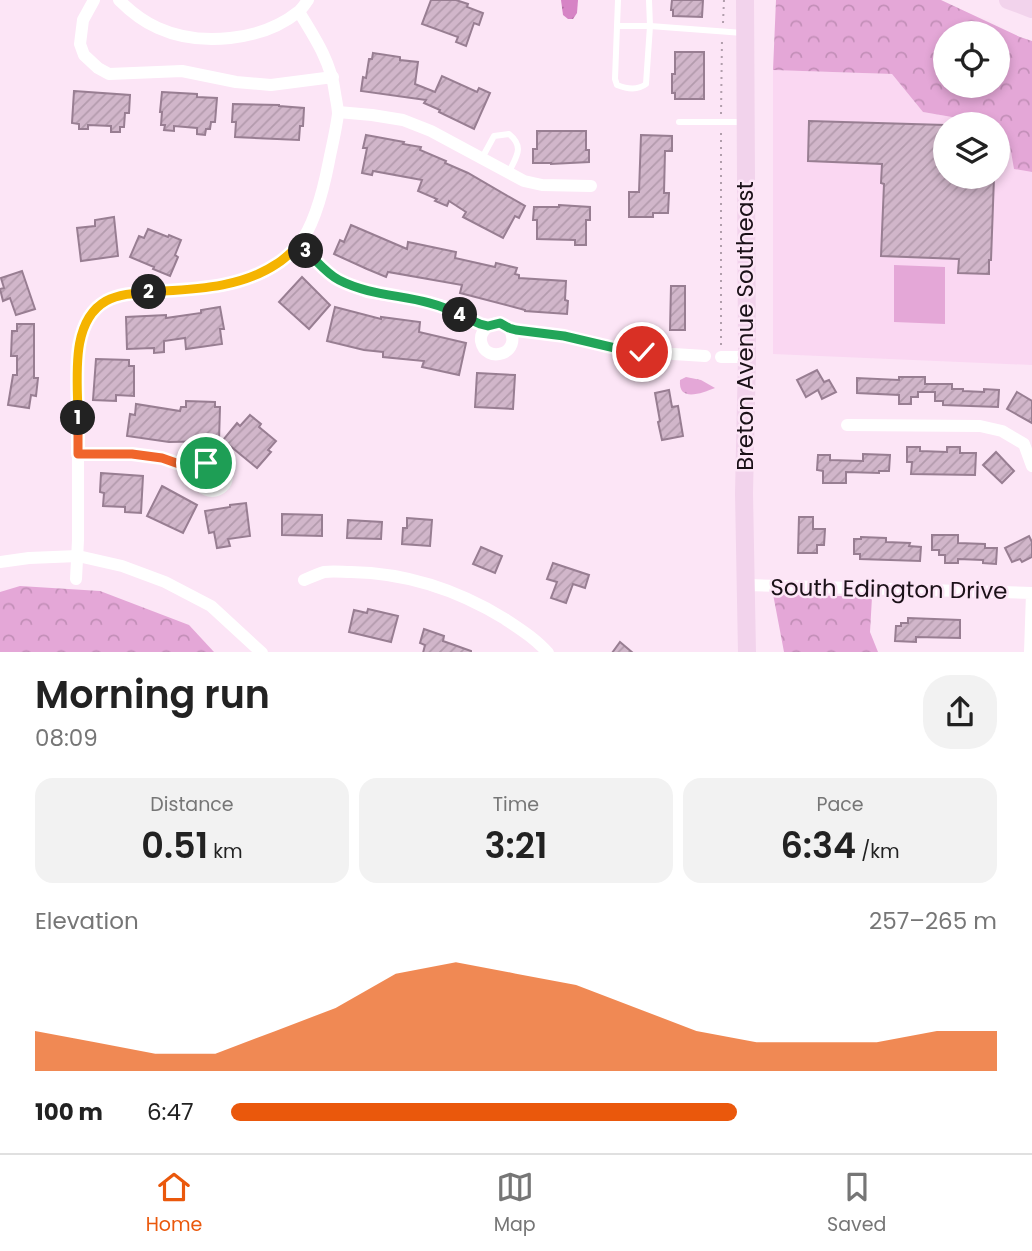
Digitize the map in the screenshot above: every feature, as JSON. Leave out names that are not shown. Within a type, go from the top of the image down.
[{"type":"main road","name":"Breton Avenue Southeast","points":[[745,0],[747,357],[744,493],[747,652]]},
{"type":"main road","points":[[1008,0],[1032,9]]},
{"type":"street","points":[[94,0],[83,20],[80,44],[84,55],[97,68],[110,74],[182,71],[236,82],[271,85],[333,77]]},
{"type":"street","points":[[119,0],[130,11],[159,29],[190,38],[218,40],[250,35],[270,28],[299,12],[309,0]]},
{"type":"street","points":[[76,579],[78,347],[91,313],[108,300],[133,293],[211,288],[247,279],[278,264],[299,245],[316,213],[338,113],[333,77],[318,43],[299,12]]},
{"type":"street","points":[[338,113],[403,120],[431,131],[524,181],[542,185],[591,186]]},
{"type":"street","points":[[299,245],[336,279],[367,292],[444,306],[474,322],[488,326],[500,323],[515,333],[564,336],[642,352],[705,356]]},
{"type":"street","points":[[474,322],[482,344],[488,352],[497,355],[510,348],[515,333]]},
{"type":"street","points":[[481,339],[488,326]]},
{"type":"street","points":[[721,357],[747,357]]},
{"type":"street","points":[[847,425],[980,426],[1003,431],[1024,444],[1032,466]]},
{"type":"street","points":[[78,454],[132,454],[162,458],[199,471]]},
{"type":"street","points":[[0,562],[78,556],[122,566],[165,582],[211,606],[261,652]]},
{"type":"street","points":[[304,580],[326,572],[368,573],[440,587],[479,603],[541,644],[547,652]]},
{"type":"street","name":"South Edington Drive","points":[[746,585],[1032,593]]},
{"type":"street","points":[[1030,652],[1032,593]]},
{"type":"lane","points":[[618,0],[615,79],[617,85],[625,89],[646,85],[649,0]]},
{"type":"lane","points":[[618,26],[745,33]]},
{"type":"lane","points":[[679,121],[746,122]]},
{"type":"lane","points":[[482,158],[495,136],[509,134],[516,140],[518,149],[509,172]]},
{"type":"path","points":[[721,357],[724,0]]},
{"type":"shaded area","points":[[773,70],[892,74],[923,112],[933,114],[933,189],[1010,189],[1010,146],[1015,169],[1032,172],[1032,365],[773,354]]},
{"type":"green space","points":[[776,0],[941,0],[986,21],[933,21],[933,98],[1010,98],[1010,32],[1032,41],[1032,172],[1014,169],[1010,146],[1010,112],[923,112],[892,74],[773,70]]},
{"type":"green space","points":[[894,265],[945,267],[945,324],[894,322]]},
{"type":"green space","points":[[686,377],[701,380],[715,388],[698,394],[687,394],[680,387],[680,380]]},
{"type":"green space","points":[[20,586],[100,591],[189,625],[214,652],[0,652],[0,592]]},
{"type":"green space","points":[[773,594],[872,597],[870,632],[878,652],[784,652]]},
{"type":"water","points":[[561,0],[578,0],[577,13],[573,19],[563,15]]},
{"type":"building","points":[[431,0],[456,0],[483,13],[479,25],[474,23],[466,46],[456,42],[458,37],[422,24]]},
{"type":"building","points":[[672,0],[703,0],[702,17],[673,16]]},
{"type":"building","points":[[675,52],[704,52],[704,99],[675,99],[675,93],[672,93],[672,74],[675,74]]},
{"type":"building","points":[[373,53],[418,62],[415,84],[435,92],[442,76],[477,92],[479,88],[490,93],[474,129],[424,103],[426,100],[361,91],[363,77],[366,78],[369,59],[372,59]]},
{"type":"building","points":[[74,91],[130,95],[129,113],[125,113],[124,127],[120,127],[120,132],[111,132],[111,126],[88,125],[88,129],[79,129],[79,124],[72,123]]},
{"type":"building","points":[[162,92],[217,98],[215,122],[211,122],[205,135],[197,134],[197,128],[174,126],[174,131],[164,130],[160,112]]},
{"type":"building","points":[[233,104],[304,108],[299,140],[235,137]]},
{"type":"building","points":[[809,121],[933,125],[933,189],[994,189],[989,274],[958,273],[959,259],[881,256],[884,184],[881,183],[882,164],[808,161]]},
{"type":"building","points":[[537,131],[586,131],[589,162],[533,163],[533,149],[537,149]]},
{"type":"building","points":[[366,135],[421,147],[420,150],[446,161],[445,163],[525,206],[519,218],[515,216],[503,238],[463,217],[466,212],[449,201],[447,206],[418,191],[422,180],[373,171],[372,175],[362,173],[367,148],[363,148]]},
{"type":"building","points":[[641,135],[672,136],[672,151],[665,151],[664,193],[669,193],[668,213],[653,213],[653,217],[629,217],[629,192],[639,192]]},
{"type":"building","points":[[534,207],[590,207],[590,220],[586,220],[586,245],[575,245],[575,240],[537,239],[537,220],[533,220]]},
{"type":"building","points":[[114,217],[118,256],[81,261],[77,228],[95,226],[95,220]]},
{"type":"building","points":[[351,225],[407,249],[408,242],[456,252],[455,258],[495,267],[496,263],[517,268],[515,274],[519,275],[519,278],[566,281],[567,314],[525,311],[460,293],[462,285],[388,272],[386,277],[334,254],[340,240],[344,242]]},
{"type":"building","points":[[148,229],[181,240],[170,276],[130,257],[139,236],[144,238]]},
{"type":"building","points":[[22,271],[35,309],[16,315],[10,298],[3,301],[0,289],[4,288],[1,278]]},
{"type":"building","points":[[302,277],[330,305],[309,329],[279,302]]},
{"type":"building","points":[[671,286],[685,286],[685,330],[670,330]]},
{"type":"building","points":[[220,307],[224,329],[220,329],[222,344],[186,349],[185,338],[164,341],[164,352],[154,353],[154,348],[127,349],[126,317],[166,315],[166,318]]},
{"type":"building","points":[[335,307],[381,319],[420,322],[419,332],[466,343],[459,375],[422,367],[424,361],[383,357],[383,352],[327,341]]},
{"type":"building","points":[[17,324],[34,324],[34,378],[38,378],[36,396],[31,395],[29,408],[8,405],[13,375],[17,375],[17,356],[11,356],[12,331],[17,331]]},
{"type":"building","points":[[96,359],[129,360],[129,366],[134,366],[134,396],[116,395],[116,401],[93,400]]},
{"type":"building","points":[[817,370],[824,382],[829,380],[836,392],[822,399],[818,390],[806,397],[797,380]]},
{"type":"building","points":[[477,373],[515,375],[513,409],[475,407]]},
{"type":"building","points":[[899,377],[925,377],[925,384],[952,384],[952,389],[963,391],[999,390],[998,407],[943,405],[943,401],[935,401],[935,392],[918,392],[918,397],[911,397],[911,404],[899,404],[899,395],[857,393],[857,378],[899,380]]},
{"type":"building","points":[[669,390],[672,407],[678,406],[683,436],[662,440],[655,393]]},
{"type":"building","points":[[1017,392],[1032,401],[1032,423],[1007,409]]},
{"type":"building","points":[[186,401],[215,402],[215,407],[220,407],[219,441],[169,442],[127,436],[130,414],[135,415],[136,404],[180,411],[181,407],[186,407]]},
{"type":"building","points":[[250,415],[261,424],[259,427],[276,441],[268,450],[271,452],[257,468],[223,440],[237,423],[240,426]]},
{"type":"building","points":[[907,447],[920,447],[920,451],[947,452],[947,447],[960,447],[960,453],[976,453],[975,475],[911,474],[912,462],[907,462]]},
{"type":"building","points":[[996,452],[1014,471],[1002,483],[983,465]]},
{"type":"building","points":[[863,454],[890,455],[889,471],[846,472],[846,483],[823,483],[823,471],[817,470],[818,455],[830,455],[830,460],[863,461]]},
{"type":"building","points":[[101,473],[143,476],[141,513],[125,512],[125,507],[103,506],[104,493],[100,492]]},
{"type":"building","points":[[162,486],[197,505],[183,533],[147,516]]},
{"type":"building","points":[[246,503],[250,536],[228,539],[230,546],[217,548],[214,532],[209,533],[205,511]]},
{"type":"building","points":[[282,514],[322,515],[322,536],[282,535]]},
{"type":"building","points":[[799,517],[813,517],[813,529],[825,529],[824,545],[817,545],[817,553],[798,553]]},
{"type":"building","points":[[407,518],[432,520],[430,546],[402,544]]},
{"type":"building","points":[[348,520],[382,522],[381,539],[347,538]]},
{"type":"building","points":[[932,535],[958,535],[958,543],[985,544],[985,548],[997,548],[996,564],[983,563],[983,560],[958,559],[958,563],[945,563],[945,555],[939,555],[939,550],[932,550]]},
{"type":"building","points":[[1029,536],[1032,542],[1032,557],[1022,562],[1020,559],[1012,562],[1005,548]]},
{"type":"building","points":[[886,538],[886,542],[910,543],[909,546],[921,547],[920,561],[860,559],[860,554],[854,554],[854,539]]},
{"type":"building","points":[[481,547],[502,556],[495,573],[473,564]]},
{"type":"building","points":[[553,563],[589,575],[585,588],[573,584],[566,603],[551,598],[557,582],[547,579]]},
{"type":"building","points":[[368,609],[398,616],[391,642],[349,632],[354,610],[367,613]]},
{"type":"building","points":[[908,618],[960,620],[960,638],[916,637],[916,642],[895,641],[896,626],[908,623]]},
{"type":"building","points":[[424,629],[444,636],[443,641],[471,652],[423,652],[425,645],[420,643]]},
{"type":"building","points":[[620,642],[632,652],[613,652]]},
{"type":"route","points":[[206,463],[199,471],[162,458],[132,454],[78,454],[78,347],[91,313],[108,300],[133,293],[211,288],[247,279],[278,264],[299,245],[336,279],[367,292],[444,306],[474,322],[488,326],[500,323],[516,330],[564,336],[642,352]]}]
